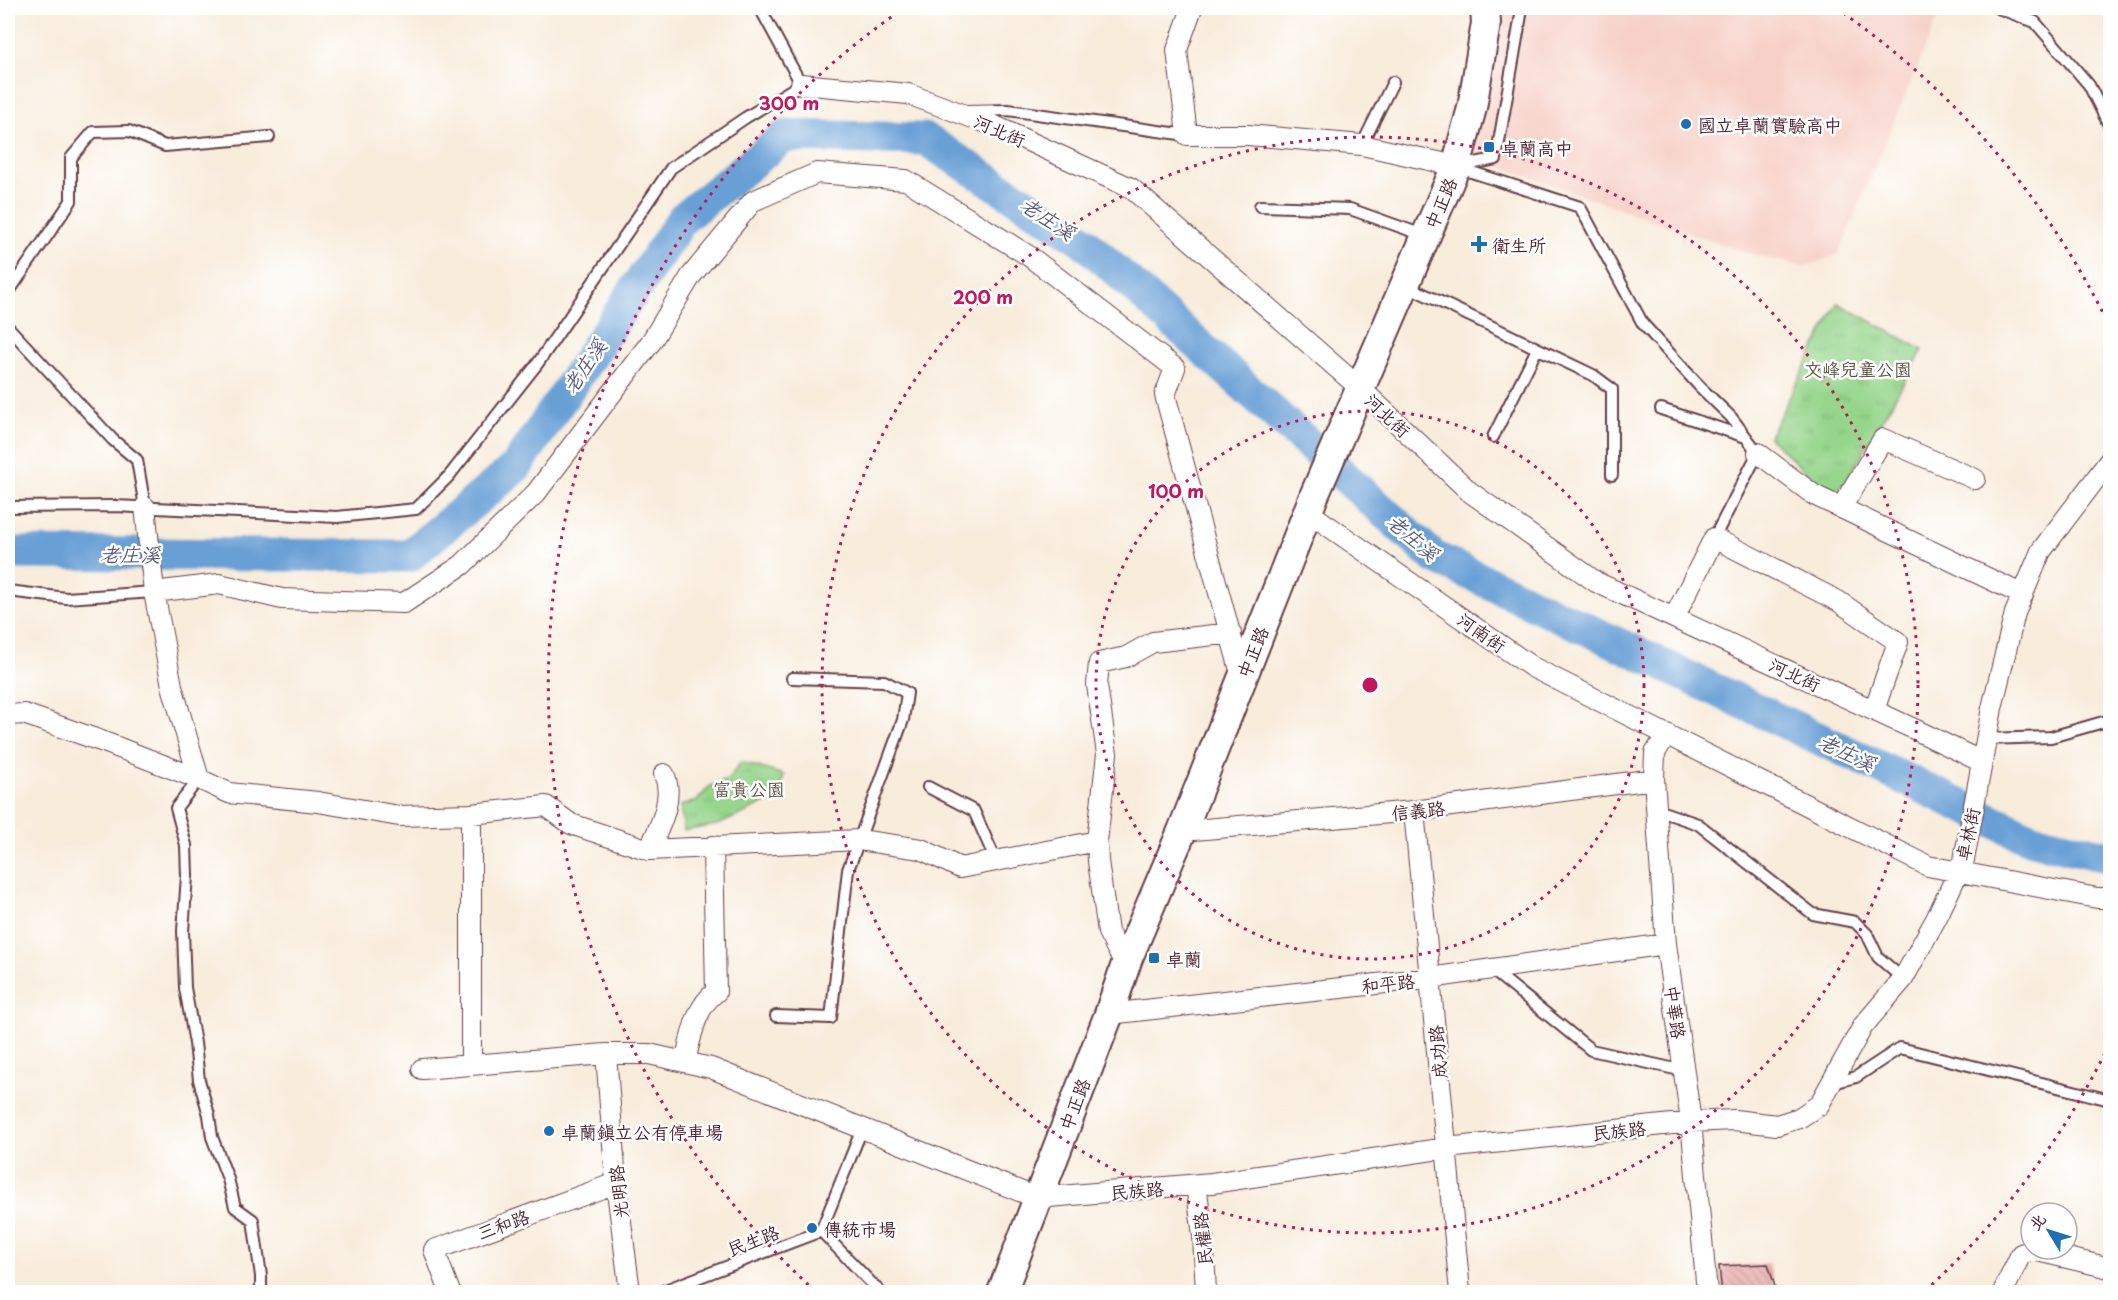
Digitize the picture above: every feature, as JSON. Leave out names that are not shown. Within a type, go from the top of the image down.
[{"type":"street","points":[[1192,8],[1177,50],[1187,135],[1248,135],[1362,145],[1456,166]]},
{"type":"street","name":"中正路","points":[[1002,1293],[1109,1014],[1128,958],[1182,831],[1311,504],[1456,166],[1471,112],[1485,23],[1485,8]]},
{"type":"street","name":"河北街","points":[[801,84],[908,94],[995,126],[1131,188],[1361,389],[1470,492],[1596,582],[1982,762]]},
{"type":"street","points":[[154,592],[219,584],[282,599],[404,603],[462,565],[536,493],[651,342],[691,276],[753,201],[817,173],[906,180],[1029,256],[1175,368],[1165,395],[1242,677]]},
{"type":"street","points":[[1841,508],[1883,439],[1975,479]]},
{"type":"street","points":[[1752,445],[1814,495],[2023,595]]},
{"type":"street","name":"卓林街","points":[[1691,1122],[1734,1120],[1777,1125],[1799,1118],[1819,1105],[1863,1026],[1903,980],[1964,860],[1986,739],[2015,613],[2041,551],[2110,459]]},
{"type":"street","name":"河南街","points":[[1311,504],[1532,667],[1928,866],[2097,898],[2110,898]]},
{"type":"street","points":[[145,507],[154,592],[172,686],[199,778]]},
{"type":"street","points":[[1674,618],[1714,538],[1838,602],[1898,642],[1874,710]]},
{"type":"street","points":[[1128,958],[1119,953],[1108,932],[1102,899],[1097,841],[1107,754],[1097,685],[1099,663],[1126,657],[1153,642],[1231,633]]},
{"type":"street","points":[[8,715],[24,714],[199,778],[229,793],[318,802],[399,816],[471,814],[546,806],[571,824],[649,850],[859,840],[921,849],[960,868],[1097,841]]},
{"type":"street","name":"中華路","points":[[1667,734],[1654,753],[1654,779],[1666,944],[1691,1122],[1707,1293]]},
{"type":"street","points":[[649,850],[662,823],[668,783],[664,774]]},
{"type":"street","name":"信義路","points":[[1182,831],[1414,811],[1654,779]]},
{"type":"street","name":"成功路","points":[[1414,811],[1460,1293]]},
{"type":"street","points":[[471,814],[471,1065]]},
{"type":"street","points":[[685,1062],[695,1024],[706,1000],[716,992],[713,846]]},
{"type":"street","name":"和平路","points":[[1109,1014],[1430,978],[1666,944]]},
{"type":"street","name":"民族路","points":[[422,1069],[606,1054],[649,1054],[711,1068],[1037,1198],[1196,1185],[1446,1148],[1691,1122]]},
{"type":"street","name":"光明路","points":[[606,1054],[616,1183],[630,1293]]},
{"type":"street","name":"三和路","points":[[450,1293],[434,1250],[616,1183]]},
{"type":"street","name":"民權路","points":[[1196,1185],[1203,1236],[1206,1293]]},
{"type":"street","points":[[2003,1293],[2021,1254],[2033,1250],[2110,1268]]},
{"type":"lane","points":[[8,507],[145,507],[337,517],[416,509],[449,476],[538,363],[671,168],[745,118],[801,84],[760,8]]},
{"type":"lane","points":[[1456,166],[1496,159],[1521,8]]},
{"type":"lane","points":[[1998,8],[2035,22],[2089,85],[2110,127]]},
{"type":"lane","points":[[1362,145],[1393,82]]},
{"type":"lane","points":[[953,111],[1008,110],[1187,135]]},
{"type":"lane","points":[[8,293],[71,201],[71,158],[93,132],[129,131],[165,146],[269,137]]},
{"type":"lane","points":[[1456,166],[1580,207],[1643,324],[1701,388],[1731,417],[1752,445]]},
{"type":"lane","points":[[1260,206],[1350,209],[1426,236]]},
{"type":"lane","points":[[1405,285],[1593,375],[1612,389],[1611,475]]},
{"type":"lane","points":[[8,327],[113,440],[137,460],[145,507]]},
{"type":"lane","points":[[1494,437],[1537,349]]},
{"type":"lane","points":[[1661,409],[1752,445]]},
{"type":"lane","points":[[1714,538],[1752,445]]},
{"type":"lane","points":[[8,591],[66,598],[154,592]]},
{"type":"lane","points":[[776,1016],[831,1018],[848,870],[903,720],[907,693],[885,681],[792,678]]},
{"type":"lane","points":[[1986,739],[2051,737],[2110,720]]},
{"type":"lane","points":[[199,778],[176,808],[186,845],[187,876],[183,932],[185,988],[198,1073],[212,1137],[228,1179],[235,1207],[253,1220],[261,1293]]},
{"type":"lane","points":[[928,787],[974,811],[996,861]]},
{"type":"lane","points":[[1657,810],[1698,824],[1813,914],[1854,922],[1867,934],[1878,957],[1903,980]]},
{"type":"lane","points":[[1491,969],[1591,1050],[1684,1071]]},
{"type":"lane","points":[[1831,1083],[1856,1077],[1900,1048],[2110,1100]]},
{"type":"lane","points":[[861,1128],[821,1232],[880,1293]]},
{"type":"lane","name":"民生路","points":[[660,1293],[821,1232]]},
{"type":"shaded area","name":"國立卓蘭實驗高中","points":[[1503,8],[1942,8],[1838,255],[1803,267],[1741,251],[1469,156],[1487,93]]},
{"type":"green space","name":"文峰兒童公園","points":[[1838,303],[1923,350],[1835,500],[1769,437]]},
{"type":"green space","name":"富貴公園","points":[[741,762],[784,775],[779,797],[720,824],[684,831],[680,806],[697,801],[710,786],[728,780]]},
{"type":"building","points":[[1768,1264],[1777,1293],[1722,1293],[1719,1266]]},
{"type":"waterway","name":"老庄溪","points":[[8,553],[409,556],[516,467],[683,218],[785,136],[925,139],[1082,240],[1434,557],[2032,839],[2110,857]]},
{"type":"place","name":"國立卓蘭實驗高中","points":[[1686,124]]},
{"type":"place","name":"卓蘭高中","points":[[1489,147]]},
{"type":"place","name":"衛生所","points":[[1479,244]]},
{"type":"place","name":"卓蘭","points":[[1154,958]]},
{"type":"place","name":"卓蘭鎮立公有停車場","points":[[549,1131]]},
{"type":"place","name":"傳統市場","points":[[812,1228]]}]
